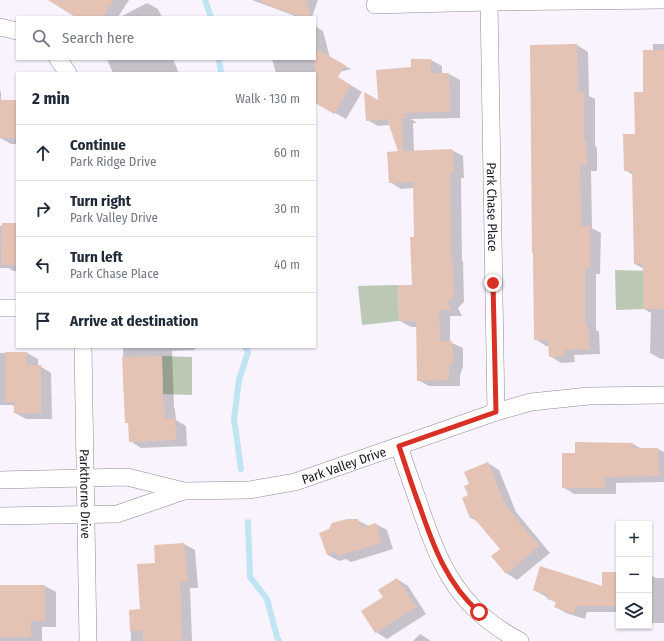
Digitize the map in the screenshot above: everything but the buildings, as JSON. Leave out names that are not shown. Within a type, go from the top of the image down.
[{"type":"street","points":[[374,6],[489,2],[664,0]]},
{"type":"street","name":"Park Chase Place","points":[[489,2],[496,412]]},
{"type":"street","points":[[0,27],[16,31]]},
{"type":"street","points":[[59,60],[67,72]]},
{"type":"street","points":[[0,308],[16,308]]},
{"type":"street","name":"Parkthorne Drive","points":[[82,348],[88,641]]},
{"type":"street","name":"Park Valley Drive","points":[[0,480],[127,477],[184,491],[249,490],[295,482],[496,412],[531,402],[589,396],[664,394]]},
{"type":"street","points":[[399,446],[432,542],[444,568],[472,606],[501,630],[520,641]]},
{"type":"street","name":"Park Valley Drive","points":[[0,516],[117,514],[184,491]]},
{"type":"green space","points":[[615,270],[650,271],[643,278],[643,309],[616,310]]},
{"type":"green space","points":[[398,285],[399,321],[362,325],[358,286]]},
{"type":"green space","points":[[162,356],[192,357],[192,395],[163,394]]},
{"type":"waterway","points":[[205,0],[211,16]]},
{"type":"waterway","points":[[219,60],[221,72]]},
{"type":"waterway","points":[[241,469],[234,419],[239,380],[248,352],[246,348]]},
{"type":"waterway","points":[[248,522],[250,577],[267,599],[279,641]]},
{"type":"route","points":[[479,612],[472,606],[444,568],[425,522],[399,446],[496,412],[493,283]]}]
